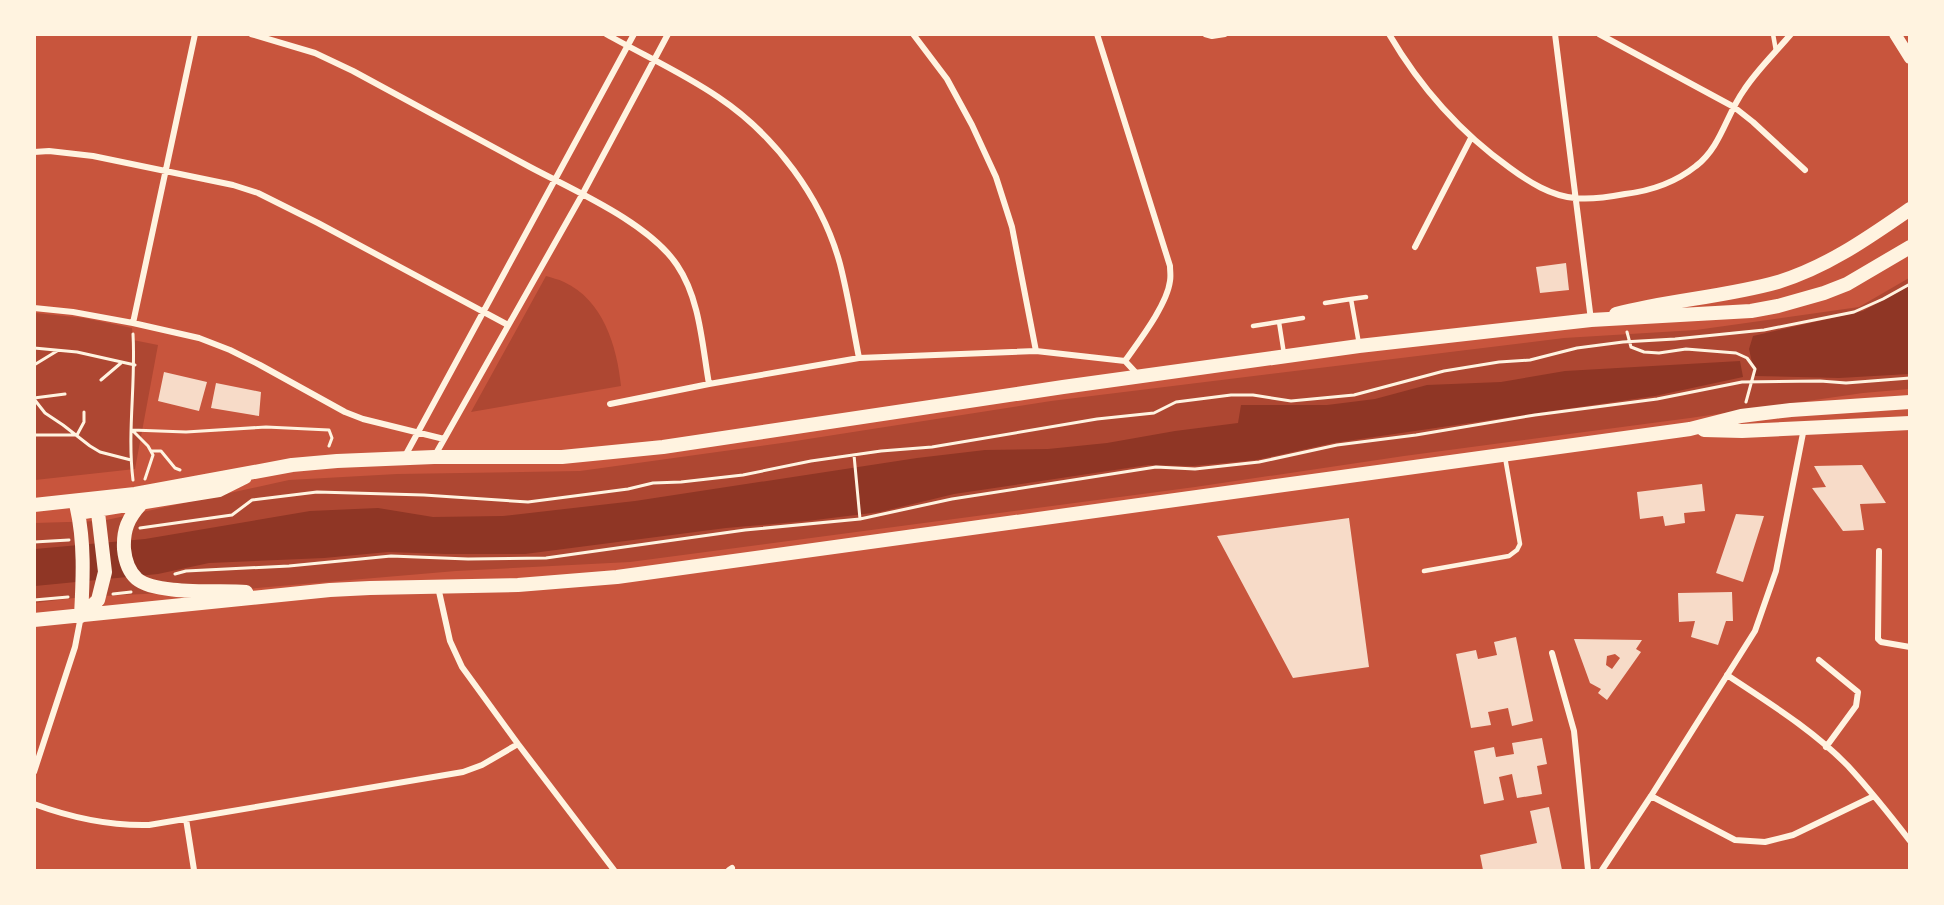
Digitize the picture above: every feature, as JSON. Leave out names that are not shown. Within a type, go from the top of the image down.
[{"type":"main road","points":[[1895,34],[1910,58]]},
{"type":"main road","points":[[1591,320],[1641,307],[1718,295],[1780,281],[1844,253],[1910,209]]},
{"type":"main road","points":[[34,505],[78,513],[292,465],[404,458],[517,459],[609,453],[1359,346],[1591,320],[1751,311],[1778,306],[1847,284],[1910,247]]},
{"type":"main road","points":[[34,620],[369,588],[518,585],[617,577],[1690,429],[1741,416],[1791,410],[1910,402]]},
{"type":"main road","points":[[1690,429],[1742,432],[1910,423]]},
{"type":"main road","points":[[98,508],[141,504],[219,490],[260,471]]},
{"type":"main road","points":[[141,504],[131,515],[125,528],[124,552],[127,566],[135,578],[147,585],[162,588],[281,595]]},
{"type":"main road","points":[[81,616],[98,600],[105,572],[98,508]]},
{"type":"main road","points":[[78,513],[83,566],[81,616]]},
{"type":"street","points":[[133,323],[195,34]]},
{"type":"street","points":[[251,34],[315,53],[353,71],[636,226],[662,246],[686,280],[696,309],[709,384]]},
{"type":"street","points":[[606,34],[718,97],[750,121],[774,145],[798,176],[819,210],[840,264],[859,358]]},
{"type":"street","points":[[404,458],[634,34]]},
{"type":"street","points":[[434,458],[582,195],[668,34]]},
{"type":"street","points":[[913,34],[947,79],[996,177],[1012,227],[1036,351]]},
{"type":"street","points":[[1097,34],[1170,266],[1170,281],[1166,295],[1125,361]]},
{"type":"street","points":[[1204,34],[1212,36],[1225,34]]},
{"type":"street","points":[[1389,34],[1427,90],[1471,138],[1497,159],[1541,188],[1575,199],[1642,192],[1672,181],[1697,166],[1714,148],[1744,89],[1791,34]]},
{"type":"street","points":[[1555,34],[1591,320]]},
{"type":"street","points":[[1599,34],[1734,107],[1754,122],[1805,170]]},
{"type":"street","points":[[1415,247],[1471,138]]},
{"type":"street","points":[[34,152],[73,153],[233,185],[258,193],[508,325]]},
{"type":"street","points":[[34,308],[73,312],[199,338],[260,365],[345,412],[363,419],[444,439]]},
{"type":"street","points":[[610,404],[859,358],[1036,351],[1125,361],[1140,376]]},
{"type":"street","points":[[1602,870],[1755,631],[1776,572],[1804,428]]},
{"type":"street","points":[[1879,551],[1878,639],[1881,642],[1910,647]]},
{"type":"street","points":[[438,587],[450,641],[462,667],[614,870]]},
{"type":"street","points":[[34,772],[75,647],[81,616]]},
{"type":"street","points":[[1552,653],[1574,731],[1588,870]]},
{"type":"street","points":[[1819,660],[1858,692],[1856,706],[1826,747]]},
{"type":"street","points":[[1727,675],[1776,708],[1846,765],[1910,841]]},
{"type":"street","points":[[34,804],[66,816],[110,824],[149,825],[463,772],[482,765],[518,744]]},
{"type":"street","points":[[1651,796],[1735,840],[1765,842],[1793,835],[1874,796]]},
{"type":"street","points":[[186,819],[194,870]]},
{"type":"lane","points":[[1773,34],[1776,51]]},
{"type":"lane","points":[[1325,303],[1366,297]]},
{"type":"lane","points":[[1351,300],[1359,346]]},
{"type":"lane","points":[[1253,326],[1303,318]]},
{"type":"lane","points":[[1279,322],[1284,357]]},
{"type":"lane","points":[[1424,571],[1509,556],[1517,550],[1520,544],[1505,454]]},
{"type":"path","points":[[1624,319],[1631,347],[1644,352],[1659,353],[1686,349],[1736,353],[1747,358],[1755,369],[1741,416]]},
{"type":"path","points":[[133,323],[135,365],[131,460],[134,485]]},
{"type":"path","points":[[232,514],[252,500],[317,492],[424,495],[528,502],[628,489],[653,483],[732,476],[812,461],[932,447],[1097,419],[1154,413],[1176,402],[1231,394],[1291,401],[1354,395],[1444,371],[1499,362],[1530,360],[1591,346],[1623,342]]},
{"type":"path","points":[[34,348],[77,352],[135,365]]},
{"type":"path","points":[[34,365],[59,351]]},
{"type":"path","points":[[101,380],[121,363]]},
{"type":"path","points":[[34,600],[137,591],[154,581],[186,571],[288,566],[390,555],[445,558],[546,558],[744,530],[860,519],[952,499],[1156,467],[1195,469],[1259,462],[1337,446],[1535,415],[1657,399],[1742,382],[1846,383],[1910,378]]},
{"type":"path","points":[[65,394],[34,398],[45,413],[100,452],[131,460]]},
{"type":"path","points":[[77,435],[84,422],[84,412]]},
{"type":"path","points":[[132,430],[194,432],[266,427],[329,430],[332,438],[326,452]]},
{"type":"path","points":[[132,430],[152,451],[153,460],[144,484]]},
{"type":"path","points":[[34,435],[77,435]]},
{"type":"path","points":[[152,451],[161,451],[175,468],[183,472]]},
{"type":"path","points":[[854,455],[860,519]]},
{"type":"shaded area","points":[[546,276],[562,281],[577,290],[598,312],[606,326],[616,355],[621,386],[471,412]]},
{"type":"shaded area","points":[[1909,278],[1909,389],[1863,393],[1195,487],[630,562],[456,571],[246,589],[82,597],[35,603],[34,523],[102,521],[289,480],[397,474],[580,471],[789,442],[1051,401],[1564,338],[1696,330],[1859,307]]},
{"type":"shaded area","points":[[1909,286],[1909,374],[1839,378],[1755,376],[1749,349],[1753,336],[1863,311]]},
{"type":"shaded area","points":[[35,313],[84,318],[132,328],[133,340],[158,345],[135,469],[35,480]]},
{"type":"shaded area","points":[[1740,361],[1743,377],[1655,396],[1333,443],[1256,460],[1193,466],[1148,465],[954,494],[880,512],[726,528],[525,554],[388,552],[324,558],[209,563],[158,574],[35,586],[35,549],[145,539],[310,511],[378,508],[433,517],[503,516],[635,501],[917,458],[985,450],[1048,449],[1107,443],[1238,423],[1241,405],[1327,405],[1375,399],[1427,385],[1501,382],[1565,371]]},
{"type":"building","points":[[1566,263],[1569,290],[1540,293],[1536,267]]},
{"type":"building","points":[[164,372],[207,382],[199,411],[158,401]]},
{"type":"building","points":[[216,383],[261,392],[259,416],[211,408]]},
{"type":"building","points":[[1862,465],[1886,503],[1860,504],[1864,530],[1843,531],[1812,488],[1826,487],[1814,466]]},
{"type":"building","points":[[1702,484],[1705,511],[1684,513],[1685,523],[1665,526],[1663,516],[1640,519],[1637,492]]},
{"type":"building","points":[[1736,514],[1764,516],[1743,582],[1716,573]]},
{"type":"building","points":[[1349,518],[1369,667],[1293,678],[1217,536]]},
{"type":"building","points":[[1732,592],[1733,621],[1726,621],[1718,645],[1691,637],[1695,621],[1679,622],[1678,593]]},
{"type":"building","points":[[1516,637],[1533,721],[1512,726],[1508,708],[1488,712],[1491,725],[1471,728],[1456,654],[1476,650],[1478,659],[1497,655],[1494,642]]},
{"type":"building","points":[[1574,639],[1642,640],[1636,649],[1641,652],[1607,700],[1598,693],[1601,689],[1590,683]],"holes":[[[1615,654],[1620,658],[1612,669],[1606,665],[1607,656]]]},
{"type":"building","points":[[1542,738],[1547,764],[1537,766],[1542,794],[1517,798],[1512,774],[1499,777],[1504,800],[1484,804],[1474,751],[1494,747],[1496,757],[1514,754],[1512,743]]},
{"type":"building","points":[[1549,807],[1562,870],[1483,870],[1480,855],[1537,843],[1530,811]]}]
